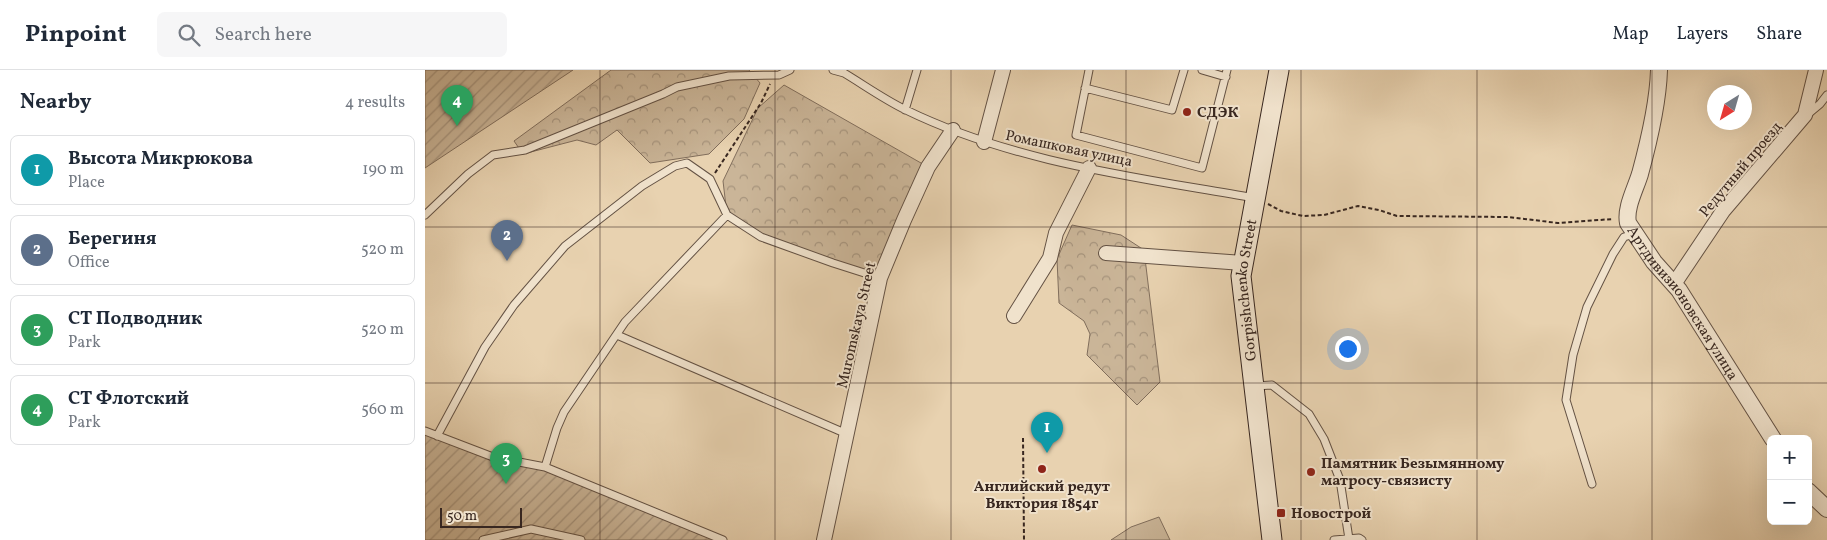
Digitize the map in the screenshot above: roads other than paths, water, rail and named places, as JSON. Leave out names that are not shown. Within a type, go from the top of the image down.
[{"type":"main road","name":"Gorpishchenko Street","points":[[1271,540],[1241,276],[1279,70]]},
{"type":"street","points":[[984,142],[1003,70]]},
{"type":"street","name":"Артдивизионовская улица","points":[[1659,70],[1649,133],[1640,174],[1627,216],[1628,223],[1654,262],[1674,284],[1770,435]]},
{"type":"street","name":"Редутный проезд","points":[[1674,284],[1723,211],[1805,116],[1816,70]]},
{"type":"street","name":"Muromskaya Street","points":[[824,540],[880,278],[903,220],[928,167],[953,130]]},
{"type":"street","points":[[1013,316],[1051,258],[1056,233],[1089,168]]},
{"type":"street","points":[[1106,252],[1243,263]]},
{"type":"street","points":[[1812,496],[1827,509]]},
{"type":"lane","points":[[425,215],[468,174],[493,155],[525,150],[677,87],[729,76],[779,75],[790,70]]},
{"type":"lane","name":"Ромашковая улица","points":[[833,70],[844,73],[905,110],[984,142],[1042,159],[1255,198]]},
{"type":"lane","points":[[905,110],[917,70]]},
{"type":"lane","points":[[1089,70],[1075,131],[1076,135],[1202,168],[1227,73],[1202,70]]},
{"type":"lane","points":[[1085,88],[1172,110],[1184,70]]},
{"type":"lane","points":[[1805,116],[1820,104],[1827,95]]},
{"type":"lane","points":[[437,436],[489,340],[514,305],[565,246],[642,186],[675,166],[687,163],[710,179],[727,215],[761,237],[880,278]]},
{"type":"lane","points":[[545,466],[564,412],[625,322],[727,215]]},
{"type":"lane","points":[[1592,484],[1565,400],[1573,355],[1587,307],[1613,254],[1624,238],[1634,234]]},
{"type":"lane","points":[[617,335],[847,434]]},
{"type":"lane","points":[[1254,386],[1272,385],[1309,414],[1324,438],[1340,480],[1349,539]]},
{"type":"lane","points":[[425,431],[493,457],[545,466],[723,540]]},
{"type":"lane","points":[[483,540],[531,529],[581,540]]},
{"type":"lane","points":[[1335,540],[1359,538],[1362,540]]},
{"type":"place","name":"СДЭК","points":[[1187,112]]},
{"type":"place","name":"СТ Флотский","points":[[457,126]]},
{"type":"place","name":"Берегиня","points":[[507,261]]},
{"type":"place","name":"Высота Микрюкова","points":[[1047,453]]},
{"type":"place","name":"Английский редут Виктория 1854г","points":[[1042,469]]},
{"type":"place","name":"Памятник Безымянному матросу-связисту","points":[[1311,472]]},
{"type":"place","name":"СТ Подводник","points":[[506,484]]},
{"type":"place","name":"Новострой","points":[[1281,513]]}]
